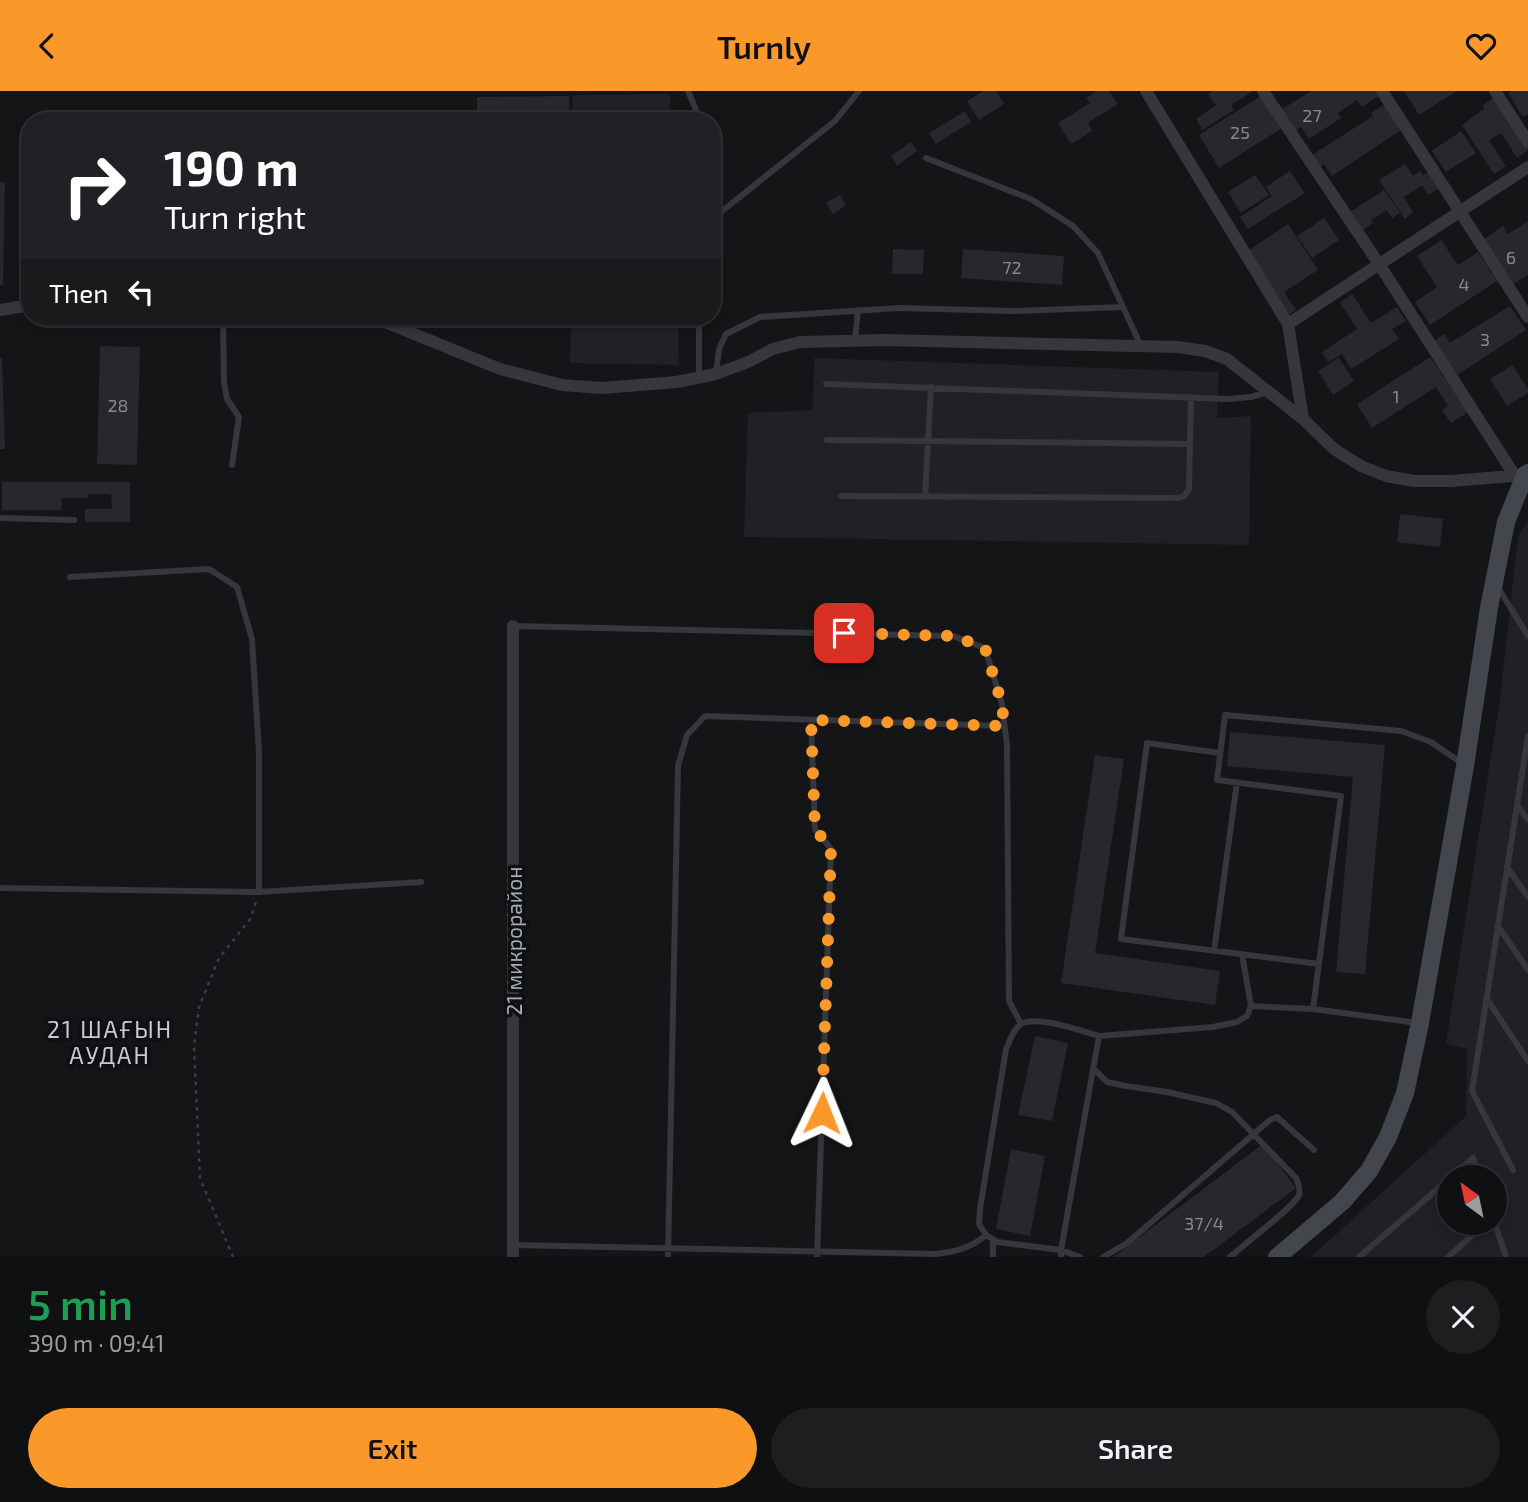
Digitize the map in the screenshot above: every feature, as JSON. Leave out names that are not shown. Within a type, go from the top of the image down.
[{"type":"street","points":[[1146,91],[1289,324],[1303,419]]},
{"type":"street","points":[[1263,91],[1523,474]]},
{"type":"street","points":[[1382,91],[1528,317]]},
{"type":"street","points":[[1495,91],[1528,142]]},
{"type":"street","points":[[1289,324],[1528,167]]},
{"type":"street","points":[[0,310],[21,306]]},
{"type":"street","points":[[395,326],[500,369],[562,385],[602,388],[677,381],[716,374],[773,349],[800,342],[898,340],[1178,347],[1205,351],[1227,359],[1303,419],[1334,449],[1361,466],[1386,476],[1414,481],[1451,481],[1523,474]]},
{"type":"street","points":[[1276,1257],[1342,1202],[1369,1171],[1388,1137],[1405,1093],[1420,1023],[1465,765],[1494,582],[1506,521],[1523,474]]},
{"type":"street","name":"21 микрорайон","points":[[513,626],[513,1251]]},
{"type":"lane","points":[[688,91],[697,112]]},
{"type":"lane","points":[[721,212],[835,121],[859,91]]},
{"type":"lane","points":[[926,158],[1031,199],[1073,226],[1098,253],[1141,346]]},
{"type":"lane","points":[[716,374],[719,349],[726,334],[760,317],[899,308],[1013,311],[1123,307]]},
{"type":"lane","points":[[855,340],[858,310]]},
{"type":"lane","points":[[223,326],[227,399],[239,417],[232,465]]},
{"type":"lane","points":[[699,326],[699,377]]},
{"type":"lane","points":[[826,384],[1240,399],[1268,392]]},
{"type":"lane","points":[[925,497],[931,387]]},
{"type":"lane","points":[[841,496],[1179,498],[1189,489],[1191,397]]},
{"type":"lane","points":[[827,440],[1190,444]]},
{"type":"lane","points":[[0,517],[74,520]]},
{"type":"lane","points":[[70,576],[209,569],[237,587],[252,639],[259,752],[259,892]]},
{"type":"lane","points":[[1494,582],[1528,636]]},
{"type":"lane","points":[[513,626],[954,636],[985,648],[1002,704],[1007,745],[1009,1001],[1021,1024]]},
{"type":"lane","points":[[1313,1009],[1341,796],[1217,779],[1225,715],[1401,731],[1431,742],[1465,765]]},
{"type":"lane","points":[[668,1257],[678,766],[687,735],[705,716],[1004,726]]},
{"type":"lane","points":[[811,720],[815,829],[831,849],[817,1254]]},
{"type":"lane","points":[[1513,1170],[1472,1091],[1528,736]]},
{"type":"lane","points":[[1220,753],[1147,743],[1121,939],[1319,964]]},
{"type":"lane","points":[[1214,951],[1237,782]]},
{"type":"lane","points":[[1517,805],[1528,820]]},
{"type":"lane","points":[[1507,867],[1528,897]]},
{"type":"lane","points":[[0,888],[259,892],[421,882]]},
{"type":"lane","points":[[1498,926],[1528,970]]},
{"type":"lane","points":[[1080,1257],[997,1242],[979,1224],[1006,1049],[1013,1032],[1021,1024],[1028,1022],[1062,1025],[1099,1037],[1237,1023],[1247,1016],[1251,1006],[1242,954]]},
{"type":"lane","points":[[1487,999],[1528,1061]]},
{"type":"lane","points":[[1251,1006],[1313,1009],[1420,1023]]},
{"type":"lane","points":[[1061,1253],[1099,1037]]},
{"type":"lane","points":[[1093,1068],[1107,1081],[1216,1103],[1233,1112],[1296,1178],[1300,1187],[1298,1195],[1289,1206],[1230,1257]]},
{"type":"lane","points":[[1103,1257],[1127,1243],[1269,1120],[1277,1117],[1314,1150]]},
{"type":"lane","points":[[1465,1165],[1473,1158],[1475,1165]]},
{"type":"lane","points":[[1359,1257],[1437,1189]]},
{"type":"lane","points":[[1448,1257],[1473,1235]]},
{"type":"lane","points":[[1499,1235],[1506,1257]]},
{"type":"lane","points":[[513,1251],[668,1248],[817,1254],[935,1254],[954,1252],[990,1237]]},
{"type":"lane","points":[[990,1237],[993,1257]]},
{"type":"path","points":[[233,1257],[200,1178],[194,1046],[199,1007],[219,958],[251,918],[259,892]]},
{"type":"shaded area","points":[[670,94],[670,112],[572,112],[573,95]]},
{"type":"shaded area","points":[[571,326],[678,326],[679,365],[570,363]]},
{"type":"shaded area","points":[[814,358],[1219,372],[1217,418],[1251,416],[1249,545],[744,537],[748,413],[813,410]]},
{"type":"shaded area","points":[[1528,521],[1528,1257],[1311,1257],[1466,1116],[1467,1049],[1446,1044],[1500,699],[1518,536]]},
{"type":"building","points":[[983,91],[996,91],[1004,104],[979,120],[967,101]]},
{"type":"building","points":[[1097,91],[1109,91],[1118,104],[1088,123],[1092,131],[1071,144],[1058,123],[1090,103],[1086,98]]},
{"type":"building","points":[[1212,91],[1253,91],[1231,105],[1234,110],[1202,130],[1196,119],[1216,105],[1208,94]]},
{"type":"building","points":[[1311,91],[1376,91],[1379,96],[1362,107],[1357,100],[1338,113],[1341,118],[1309,139],[1301,127],[1295,131],[1281,110]]},
{"type":"building","points":[[1404,91],[1457,91],[1419,115]]},
{"type":"building","points":[[1528,91],[1528,114],[1523,117],[1508,93]]},
{"type":"building","points":[[569,96],[569,112],[477,112],[477,97]]},
{"type":"building","points":[[1261,96],[1282,128],[1219,168],[1199,135]]},
{"type":"building","points":[[1495,97],[1528,150],[1517,158],[1501,133],[1489,140],[1506,166],[1494,174],[1462,125]]},
{"type":"building","points":[[1385,104],[1401,130],[1332,176],[1324,164],[1320,167],[1312,155],[1373,116],[1371,113]]},
{"type":"building","points":[[965,111],[971,122],[936,144],[929,133]]},
{"type":"building","points":[[1461,131],[1476,153],[1446,172],[1432,151]]},
{"type":"building","points":[[911,142],[917,151],[897,166],[891,156]]},
{"type":"building","points":[[1405,164],[1413,176],[1420,171],[1423,175],[1428,173],[1438,189],[1428,195],[1422,185],[1404,197],[1413,212],[1405,219],[1379,180]]},
{"type":"building","points":[[1290,171],[1305,193],[1248,229],[1240,217],[1272,196],[1266,187]]},
{"type":"building","points":[[1255,175],[1269,195],[1241,213],[1228,192]]},
{"type":"building","points":[[0,182],[5,182],[3,285],[0,285]]},
{"type":"building","points":[[1384,190],[1400,213],[1392,218],[1387,210],[1371,220],[1373,223],[1359,233],[1350,212]]},
{"type":"building","points":[[840,195],[846,205],[833,214],[826,203]]},
{"type":"building","points":[[1324,218],[1339,240],[1312,258],[1297,236]]},
{"type":"building","points":[[1528,221],[1528,275],[1512,285],[1483,240],[1503,226],[1508,234]]},
{"type":"building","points":[[1288,224],[1318,270],[1284,292],[1296,310],[1285,317],[1246,252]]},
{"type":"building","points":[[1441,240],[1458,265],[1478,252],[1497,281],[1430,325],[1415,302],[1437,287],[1417,256]]},
{"type":"building","points":[[893,249],[924,250],[923,274],[892,274]]},
{"type":"building","points":[[963,249],[1064,256],[1062,285],[961,278]]},
{"type":"building","points":[[1352,294],[1371,323],[1397,307],[1406,321],[1392,329],[1399,339],[1351,369],[1342,354],[1328,362],[1322,352],[1357,329],[1340,303]]},
{"type":"building","points":[[1510,306],[1526,330],[1453,378],[1431,343],[1444,334],[1450,343]]},
{"type":"building","points":[[100,346],[140,347],[137,465],[97,464]]},
{"type":"building","points":[[1430,357],[1468,412],[1451,423],[1442,410],[1448,406],[1436,387],[1372,428],[1357,404]]},
{"type":"building","points":[[2,358],[5,449],[0,449]]},
{"type":"building","points":[[1339,358],[1354,381],[1333,395],[1318,371]]},
{"type":"building","points":[[1512,365],[1528,393],[1507,406],[1490,379]]},
{"type":"building","points":[[2,482],[130,482],[130,522],[85,522],[85,509],[112,509],[111,494],[88,494],[88,498],[62,498],[61,510],[2,510]]},
{"type":"building","points":[[1400,514],[1443,519],[1440,547],[1397,542]]},
{"type":"building","points":[[1230,732],[1385,745],[1365,974],[1336,972],[1353,777],[1227,766]]},
{"type":"building","points":[[1095,755],[1124,759],[1095,953],[1220,971],[1215,1005],[1061,983]]},
{"type":"building","points":[[1035,1036],[1068,1043],[1052,1121],[1018,1115]]},
{"type":"building","points":[[1263,1144],[1296,1188],[1204,1257],[1113,1257]]},
{"type":"building","points":[[1011,1149],[1045,1156],[1030,1236],[996,1229]]},
{"type":"district","name":"21 ШАҒЫН АУДАН","points":[[110,1042]]},
{"type":"route","points":[[822,1113],[831,849],[815,829],[811,720],[1004,726],[1002,704],[985,648],[954,636],[844,633]]}]
